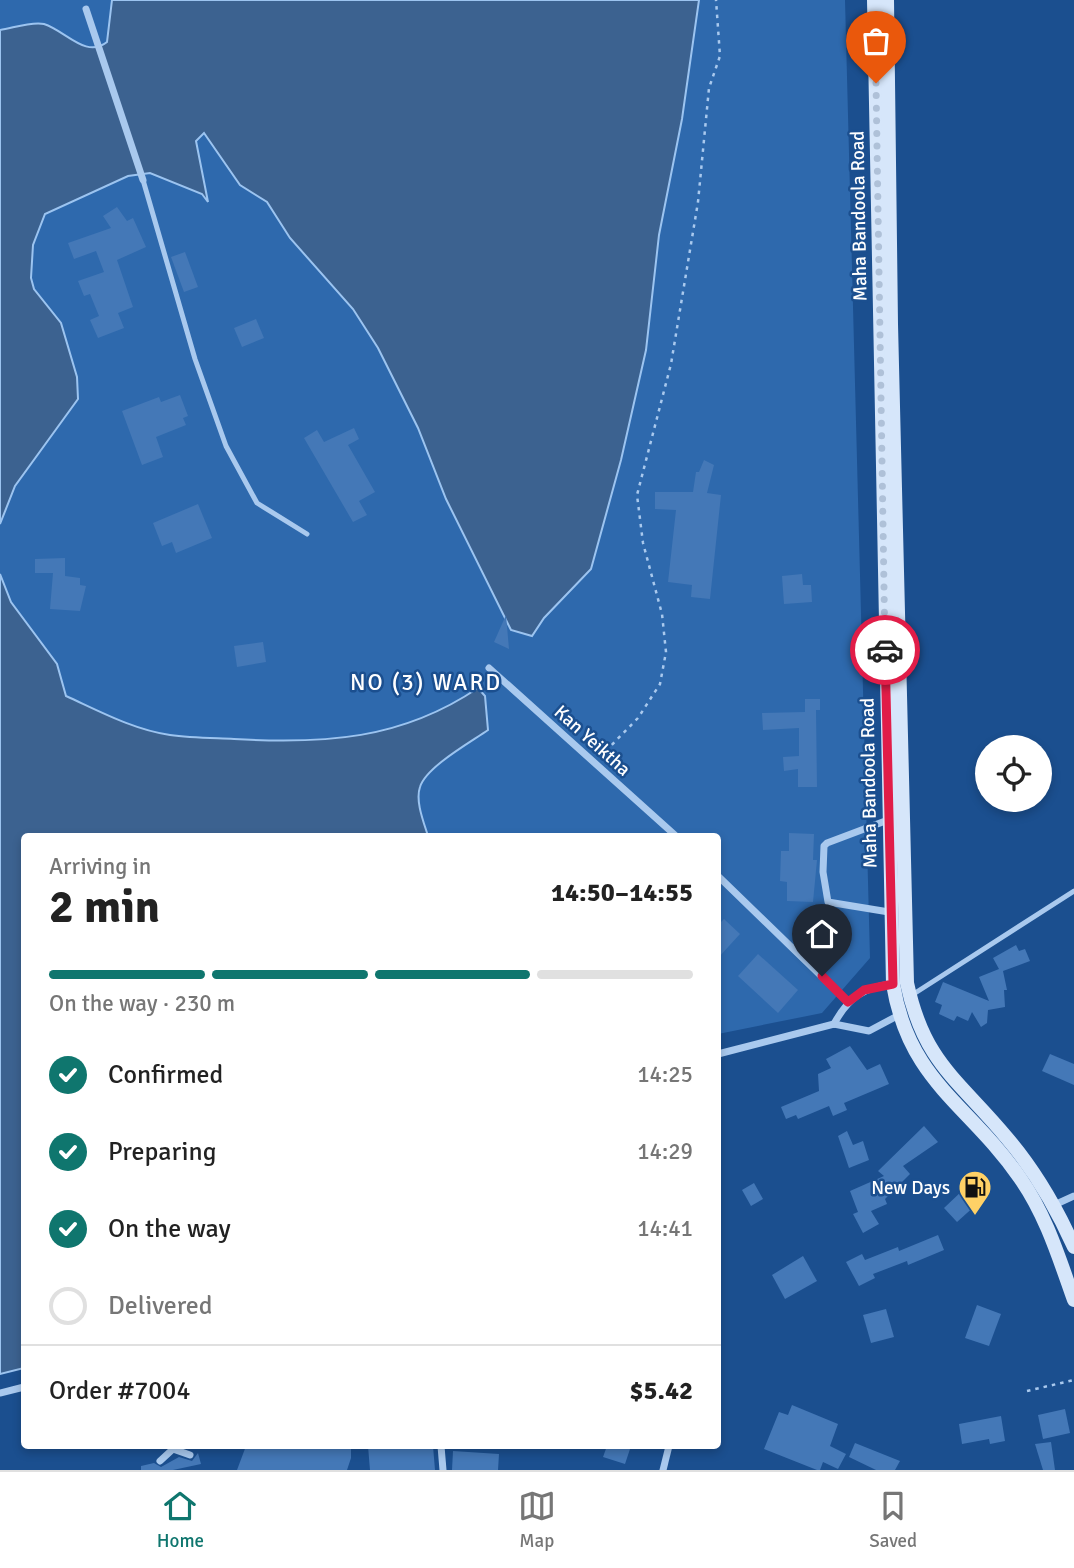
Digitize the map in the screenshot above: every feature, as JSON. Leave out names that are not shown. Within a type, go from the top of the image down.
[{"type":"main road","name":"Maha Bandoola Road","points":[[874,0],[889,912],[903,998],[918,1059],[999,1151],[1041,1211],[1074,1300]]},
{"type":"main road","name":"Maha Bandoola Road","points":[[887,0],[903,998],[932,1054],[1006,1136],[1055,1205],[1074,1247]]},
{"type":"street","points":[[86,9],[143,180]]},
{"type":"street","name":"Kan Yeiktha","points":[[489,667],[673,833]]},
{"type":"street","points":[[888,820],[827,842],[824,846],[823,872],[828,902],[889,912]]},
{"type":"street","points":[[721,879],[848,1002]]},
{"type":"street","points":[[834,1024],[848,1002],[864,990],[903,998]]},
{"type":"street","points":[[721,1053],[834,1024],[869,1031],[903,998]]},
{"type":"street","points":[[1041,1211],[1074,1196]]},
{"type":"street","points":[[0,1393],[21,1388]]},
{"type":"street","points":[[160,1461],[171,1449]]},
{"type":"street","points":[[177,1449],[190,1455]]},
{"type":"street","points":[[441,1449],[443,1470]]},
{"type":"street","points":[[663,1470],[668,1449]]},
{"type":"lane","points":[[84,0],[86,9]]},
{"type":"lane","points":[[143,180],[195,359],[226,446],[257,503],[307,534]]},
{"type":"lane","points":[[903,998],[1074,891]]},
{"type":"path","points":[[595,762],[638,718],[660,684],[666,652],[662,614],[643,543],[637,495],[671,364],[698,202],[709,88],[720,56],[716,0]]},
{"type":"path","points":[[1027,1391],[1074,1380]]},
{"type":"shaded area","points":[[0,0],[845,0],[870,958],[822,1013],[721,1033],[721,833],[21,833],[21,1369],[0,1374]]},
{"type":"shaded area","points":[[112,0],[699,0],[682,119],[659,235],[646,350],[621,460],[591,569],[544,618],[532,636],[511,630],[446,499],[418,428],[378,348],[353,309],[290,238],[267,202],[240,185],[204,133],[196,141],[208,202],[202,194],[150,173],[128,176],[45,214],[33,245],[31,278],[34,289],[61,323],[77,377],[78,399],[15,486],[0,524],[0,30],[39,23],[52,27],[84,46],[99,46],[107,42]]},
{"type":"shaded area","points":[[0,574],[11,602],[57,664],[66,696],[157,733],[202,738],[267,740],[330,739],[361,735],[420,719],[478,688],[485,696],[488,730],[440,763],[424,779],[419,799],[427,833],[21,833],[21,1369],[0,1374]]},
{"type":"building","points":[[117,207],[127,221],[133,218],[146,247],[117,260],[133,307],[118,313],[124,328],[98,338],[90,320],[99,316],[90,294],[84,296],[78,281],[104,272],[96,251],[74,259],[68,243],[111,228],[103,216]]},
{"type":"building","points":[[185,252],[198,287],[184,292],[171,257]]},
{"type":"building","points":[[256,319],[264,338],[242,347],[234,328]]},
{"type":"building","points":[[180,395],[188,416],[183,418],[186,425],[156,437],[163,457],[142,465],[122,411],[159,397],[161,402]]},
{"type":"building","points":[[354,428],[359,439],[348,445],[375,492],[359,501],[367,515],[353,522],[304,438],[317,430],[324,442]]},
{"type":"building","points":[[704,460],[714,465],[707,493],[721,495],[710,599],[691,597],[692,585],[668,582],[676,510],[655,509],[655,492],[693,492],[696,472],[699,472]]},
{"type":"building","points":[[198,504],[212,538],[176,553],[172,542],[162,546],[153,523]]},
{"type":"building","points":[[65,558],[65,576],[80,578],[80,585],[86,586],[80,611],[50,609],[53,573],[35,573],[35,559]]},
{"type":"building","points":[[802,574],[803,585],[811,585],[812,602],[784,604],[782,576]]},
{"type":"building","points":[[506,615],[509,649],[494,642]]},
{"type":"building","points":[[263,642],[266,662],[237,667],[234,646]]},
{"type":"building","points":[[805,699],[820,699],[820,710],[816,710],[817,787],[798,787],[798,769],[784,771],[783,757],[799,756],[799,728],[763,730],[762,713],[805,712]]},
{"type":"building","points":[[789,833],[814,834],[813,860],[817,860],[813,902],[787,901],[787,882],[780,881],[781,851],[789,851]]},
{"type":"building","points":[[724,919],[740,934],[721,955],[721,922]]},
{"type":"building","points":[[1016,945],[1019,951],[1025,949],[1030,961],[1003,971],[1007,990],[1004,990],[1005,1007],[988,1010],[987,1023],[981,1027],[972,1012],[968,1021],[957,1016],[954,1021],[939,1014],[942,1005],[935,1002],[943,982],[989,1001],[979,977],[999,969],[993,958]]},
{"type":"building","points":[[758,954],[798,990],[778,1013],[738,976]]},
{"type":"building","points":[[850,1046],[867,1070],[880,1064],[889,1084],[844,1103],[847,1110],[833,1116],[829,1106],[798,1119],[796,1115],[786,1119],[781,1107],[819,1091],[818,1074],[831,1068],[826,1059]]},
{"type":"building","points":[[1050,1054],[1074,1064],[1074,1085],[1042,1071]]},
{"type":"building","points":[[924,1126],[938,1142],[903,1166],[910,1174],[885,1199],[887,1204],[871,1211],[879,1224],[863,1233],[853,1214],[858,1212],[850,1191],[884,1176],[878,1171]]},
{"type":"building","points":[[847,1131],[853,1145],[863,1141],[869,1160],[849,1168],[838,1136]]},
{"type":"building","points":[[754,1183],[763,1199],[751,1206],[742,1190]]},
{"type":"building","points":[[963,1190],[977,1204],[957,1222],[944,1208]]},
{"type":"building","points":[[938,1235],[944,1250],[908,1265],[907,1261],[873,1274],[875,1278],[859,1286],[846,1262],[862,1254],[865,1260],[898,1247],[899,1251]]},
{"type":"building","points":[[803,1256],[817,1281],[785,1299],[772,1275]]},
{"type":"building","points":[[977,1305],[1001,1314],[989,1346],[965,1338]]},
{"type":"building","points":[[886,1309],[894,1337],[871,1343],[863,1315]]},
{"type":"building","points":[[792,1405],[838,1424],[830,1446],[846,1454],[838,1469],[823,1462],[820,1470],[817,1470],[764,1449],[779,1412],[788,1415]]},
{"type":"building","points":[[1065,1409],[1070,1433],[1043,1439],[1038,1415]]},
{"type":"building","points":[[1001,1416],[1005,1441],[990,1444],[989,1439],[962,1444],[959,1424]]},
{"type":"building","points":[[1051,1442],[1055,1470],[1043,1470],[1035,1444]]},
{"type":"building","points":[[855,1443],[900,1461],[895,1470],[876,1470],[849,1457]]},
{"type":"building","points":[[245,1449],[351,1449],[347,1470],[237,1470]]},
{"type":"building","points":[[368,1449],[433,1449],[435,1470],[370,1470]]},
{"type":"building","points":[[606,1449],[630,1449],[625,1464],[603,1457]]},
{"type":"building","points":[[453,1451],[499,1454],[498,1470],[452,1470]]},
{"type":"building","points":[[198,1453],[201,1464],[173,1470],[141,1470],[141,1466],[154,1463],[161,1467],[179,1457],[192,1461]]},
{"type":"way so far","points":[[876,83],[885,650]]},
{"type":"place","name":"New Days","points":[[975,1217]]},
{"type":"district","name":"NO (3) WARD","points":[[426,682]]},
{"type":"route","points":[[822,976],[848,1002],[870,987],[893,984],[889,912],[885,650]]}]
